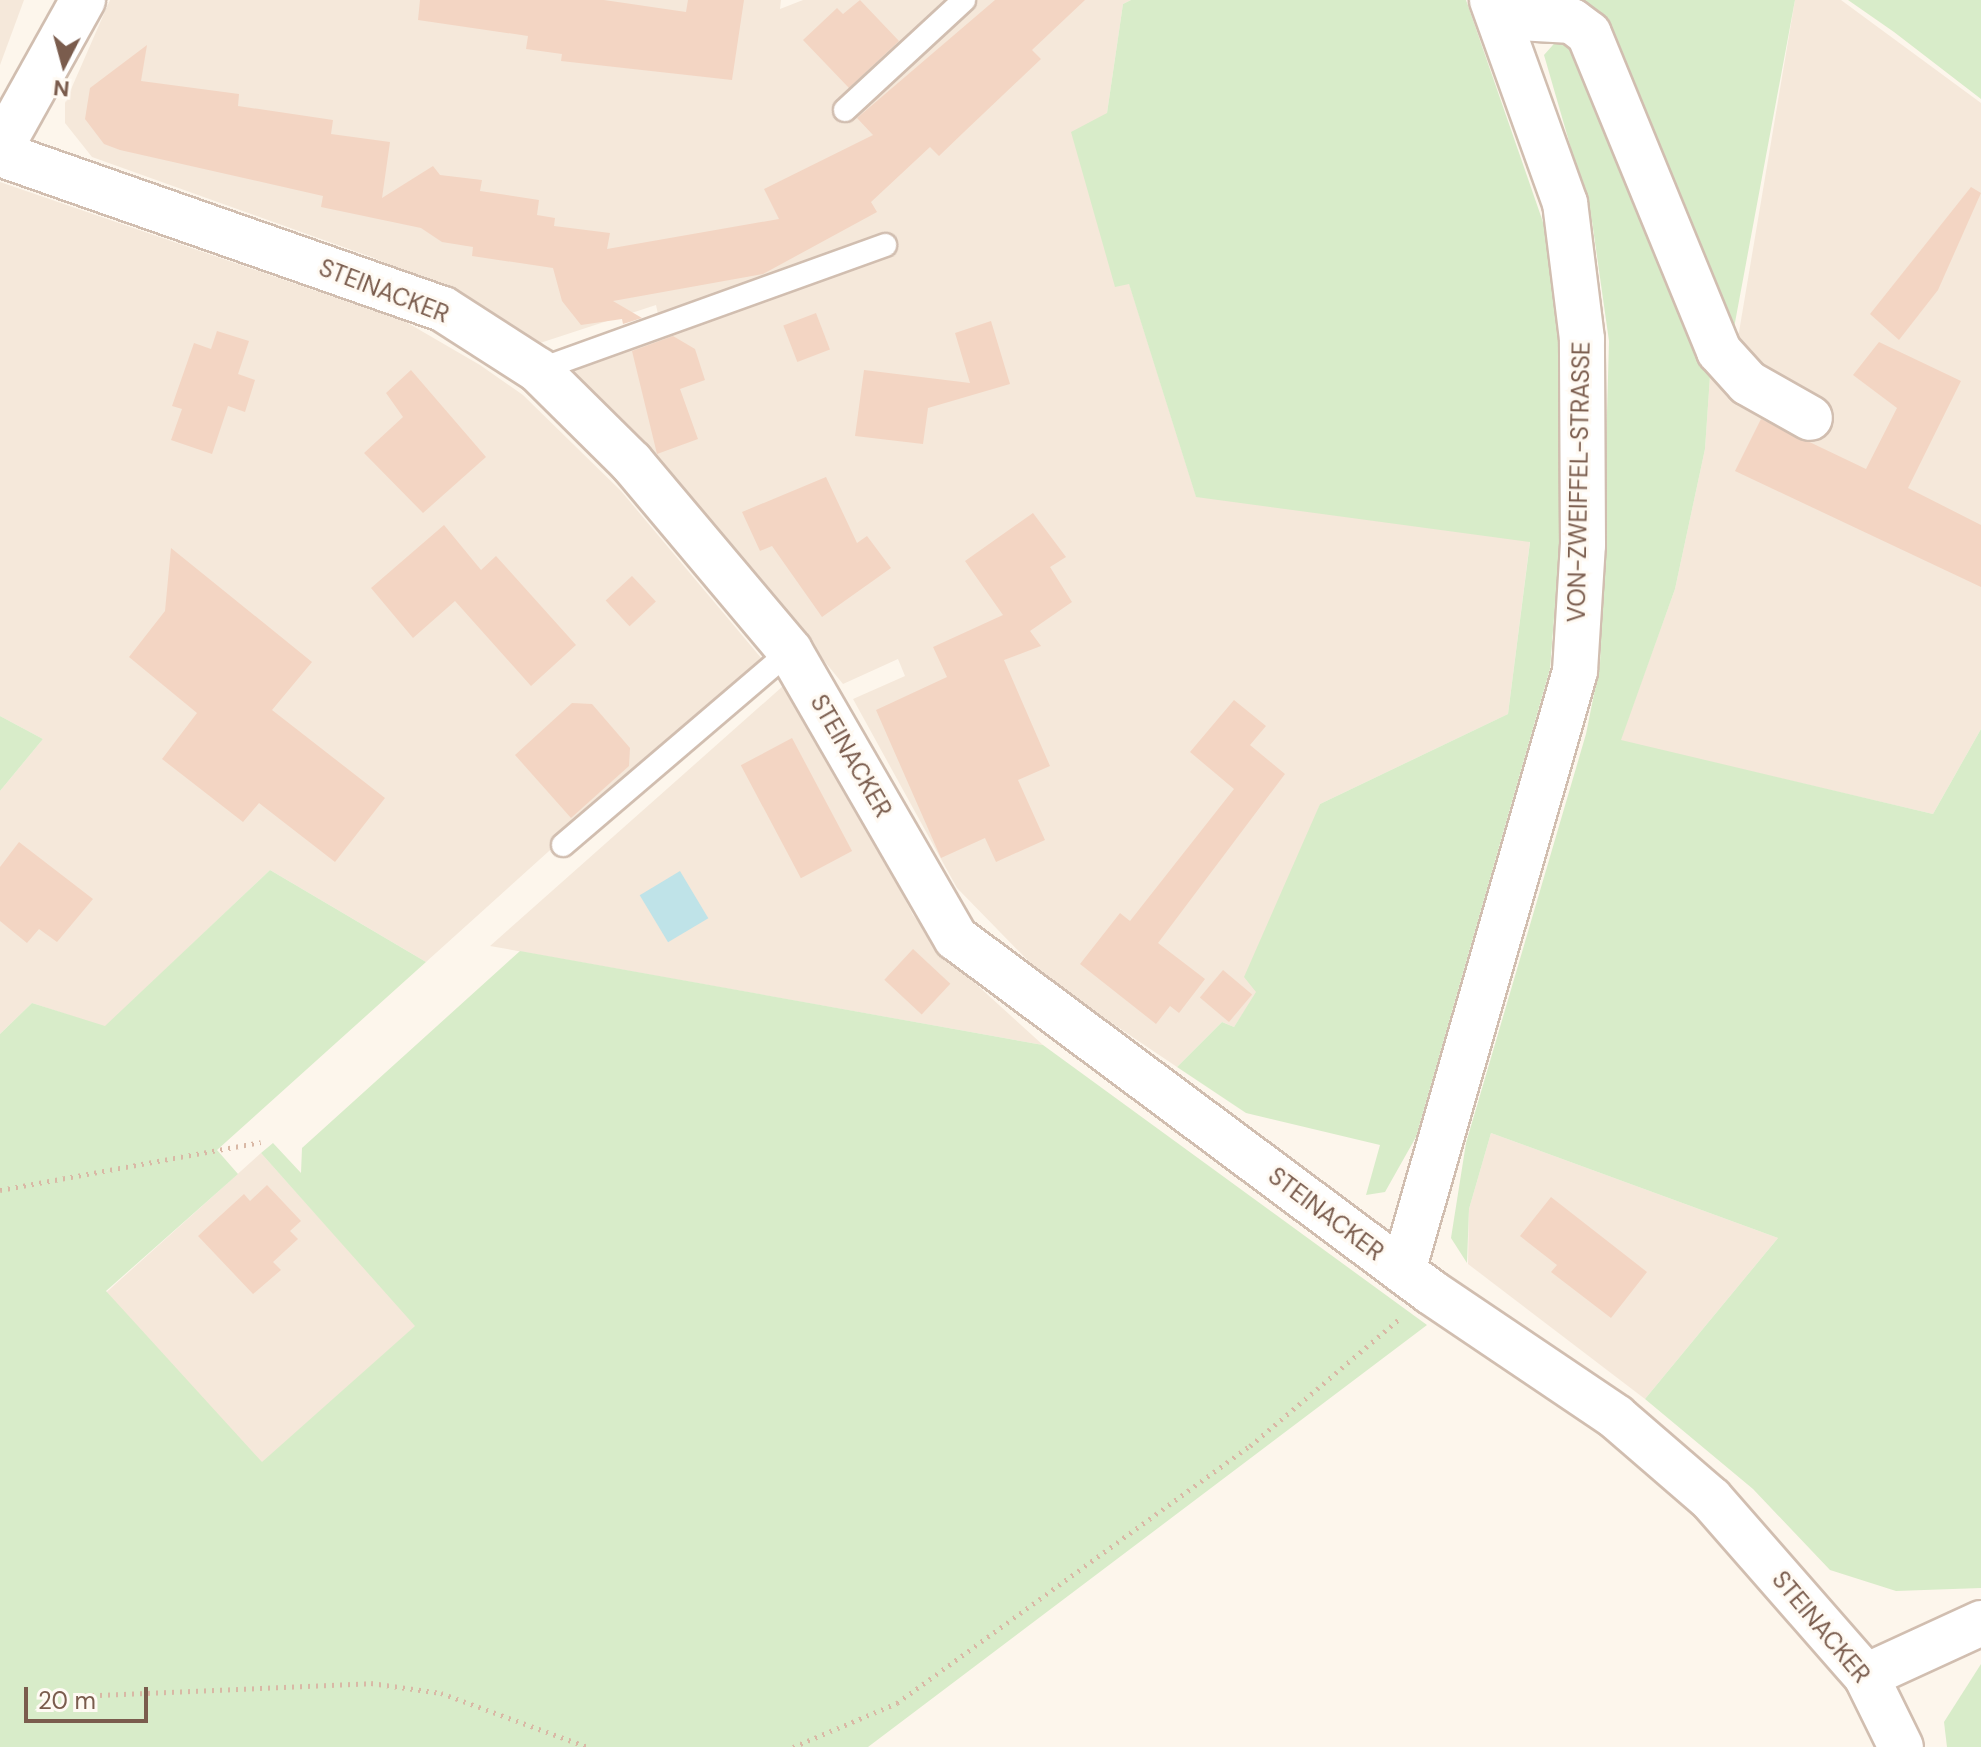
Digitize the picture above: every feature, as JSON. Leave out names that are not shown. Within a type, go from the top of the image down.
[{"type":"street","points":[[0,151],[83,0]]},
{"type":"street","name":"VON-ZWEIFFEL-STRASSE","points":[[1417,1282],[1575,671],[1583,545],[1582,339],[1565,203],[1501,6],[1572,21],[1589,34],[1719,351],[1748,383],[1810,418]]},
{"type":"street","name":"STEINACKER","points":[[0,151],[443,309],[538,370],[631,462],[790,651],[956,938],[1417,1282],[1616,1417],[1711,1499],[1866,1676],[1901,1747]]},
{"type":"street","points":[[1866,1676],[1981,1623]]},
{"type":"lane","points":[[845,110],[964,0]]},
{"type":"lane","points":[[538,370],[885,245]]},
{"type":"lane","points":[[563,845],[790,651]]},
{"type":"path","points":[[0,1190],[261,1142]]},
{"type":"path","points":[[793,1747],[826,1737],[897,1703],[1250,1446],[1417,1282]]},
{"type":"path","points":[[76,1696],[371,1683],[441,1693],[588,1747]]},
{"type":"path","points":[[814,1747],[826,1737]]},
{"type":"shaded area","points":[[0,0],[24,0],[0,65]]},
{"type":"shaded area","points":[[110,0],[781,0],[780,9],[803,0],[1131,0],[1123,4],[1107,113],[1115,286],[1129,283],[1196,496],[1530,541],[1508,714],[1320,804],[1257,992],[1234,1027],[1222,1022],[1177,1067],[1045,978],[957,888],[853,699],[905,676],[898,659],[843,684],[659,459],[552,356],[659,319],[656,305],[537,344],[481,307],[374,258],[92,157],[65,123],[65,103]]},
{"type":"shaded area","points":[[1795,0],[1841,0],[1981,103],[1981,729],[1933,814],[1620,741],[1675,589],[1705,449],[1710,376],[1739,332]]},
{"type":"shaded area","points":[[0,182],[406,322],[480,365],[523,395],[621,491],[762,659],[426,962],[270,870],[105,1027],[32,1003],[0,1034],[0,791],[43,739],[0,716]]},
{"type":"shaded area","points":[[783,686],[837,767],[913,915],[944,955],[1043,1045],[490,946]]},
{"type":"shaded area","points":[[1491,1133],[1778,1238],[1645,1399],[1468,1264],[1469,1209]]},
{"type":"shaded area","points":[[261,1153],[416,1325],[262,1465],[106,1292]]},
{"type":"green space","points":[[1131,0],[1466,0],[1544,225],[1560,349],[1559,554],[1550,669],[1416,1137],[1385,1192],[1366,1195],[1380,1145],[1246,1113],[1177,1067],[1222,1022],[1234,1027],[1256,992],[1244,977],[1320,804],[1508,714],[1530,542],[1196,497],[1129,284],[1115,287],[1071,132],[1107,113],[1123,4]]},
{"type":"green space","points":[[1557,0],[1795,0],[1731,344],[1613,37]]},
{"type":"green space","points":[[1848,0],[1981,0],[1981,99],[1894,32]]},
{"type":"green space","points":[[1560,37],[1589,54],[1710,376],[1705,449],[1675,589],[1621,740],[1933,814],[1981,729],[1981,1588],[1896,1591],[1830,1570],[1753,1489],[1645,1399],[1778,1238],[1491,1133],[1469,1209],[1467,1263],[1451,1238],[1466,1143],[1586,734],[1600,664],[1609,341],[1592,221],[1544,55]]},
{"type":"green space","points":[[0,716],[43,739],[0,791]]},
{"type":"green space","points":[[270,870],[426,962],[217,1150],[238,1174],[106,1291],[262,1462],[415,1326],[261,1153],[273,1143],[301,1173],[302,1148],[520,951],[1043,1045],[1427,1325],[868,1747],[0,1747],[0,1034],[32,1003],[105,1026]]},
{"type":"green space","points":[[1981,1664],[1981,1747],[1947,1747],[1944,1722]]},
{"type":"water","points":[[680,871],[708,918],[668,942],[640,895]]},
{"type":"building","points":[[420,0],[604,0],[686,12],[688,0],[744,0],[732,80],[561,61],[562,54],[526,49],[528,36],[418,20]]},
{"type":"building","points":[[860,0],[899,41],[849,88],[803,40],[837,8],[843,14]]},
{"type":"building","points":[[995,0],[1085,0],[1032,50],[1041,59],[939,156],[930,147],[871,202],[877,212],[763,274],[613,301],[642,318],[623,324],[622,319],[581,325],[562,301],[553,268],[472,256],[473,247],[442,242],[421,228],[321,207],[323,196],[120,150],[104,144],[85,119],[90,88],[147,45],[141,81],[239,94],[238,106],[333,120],[331,134],[390,142],[382,198],[433,166],[440,175],[482,180],[480,191],[539,200],[537,215],[555,218],[554,226],[610,233],[607,249],[779,219],[764,189],[873,135],[857,118]]},
{"type":"building","points":[[1971,187],[1981,193],[1938,290],[1899,340],[1870,314]]},
{"type":"building","points":[[816,313],[830,349],[797,362],[783,326]]},
{"type":"building","points":[[991,321],[1010,384],[928,408],[923,444],[855,436],[864,370],[970,383],[955,333]]},
{"type":"building","points":[[217,331],[249,341],[238,374],[255,380],[245,412],[228,406],[212,454],[171,440],[182,409],[172,406],[194,343],[211,349]]},
{"type":"building","points":[[673,336],[695,349],[705,380],[680,389],[698,439],[657,454],[632,351]]},
{"type":"building","points":[[1879,342],[1961,381],[1908,488],[1981,525],[1981,587],[1735,471],[1761,419],[1866,469],[1897,408],[1853,375]]},
{"type":"building","points":[[411,370],[486,457],[423,513],[364,453],[403,417],[386,393]]},
{"type":"building","points":[[826,477],[857,543],[867,536],[891,568],[822,617],[772,546],[760,551],[742,512]]},
{"type":"building","points":[[1033,513],[1066,557],[1050,567],[1072,602],[1030,631],[1041,646],[1004,660],[1050,766],[1018,780],[1045,840],[996,862],[985,838],[941,858],[876,710],[947,677],[933,647],[1003,615],[965,561]]},
{"type":"building","points":[[444,525],[481,570],[496,556],[576,645],[531,686],[455,601],[413,638],[371,588]]},
{"type":"building","points":[[171,548],[312,662],[272,710],[385,798],[335,862],[259,803],[243,822],[162,759],[197,713],[129,657],[165,611]]},
{"type":"building","points":[[632,576],[656,602],[630,626],[606,601]]},
{"type":"building","points":[[1234,700],[1266,726],[1250,745],[1285,774],[1158,943],[1205,979],[1179,1013],[1170,1006],[1156,1024],[1080,964],[1120,913],[1130,921],[1234,789],[1190,752]]},
{"type":"building","points":[[572,703],[592,704],[630,748],[629,766],[571,818],[515,755]]},
{"type":"building","points":[[792,738],[852,851],[801,878],[741,765]]},
{"type":"building","points":[[19,842],[93,899],[57,942],[39,929],[27,943],[0,921],[0,867]]},
{"type":"building","points":[[913,949],[950,984],[922,1014],[884,980]]},
{"type":"building","points":[[1223,970],[1252,994],[1229,1022],[1200,998]]},
{"type":"building","points":[[267,1185],[301,1221],[290,1231],[298,1239],[273,1262],[281,1270],[253,1294],[198,1236],[244,1194],[250,1201]]},
{"type":"building","points":[[1551,1197],[1647,1272],[1611,1318],[1551,1272],[1557,1265],[1520,1236]]}]
